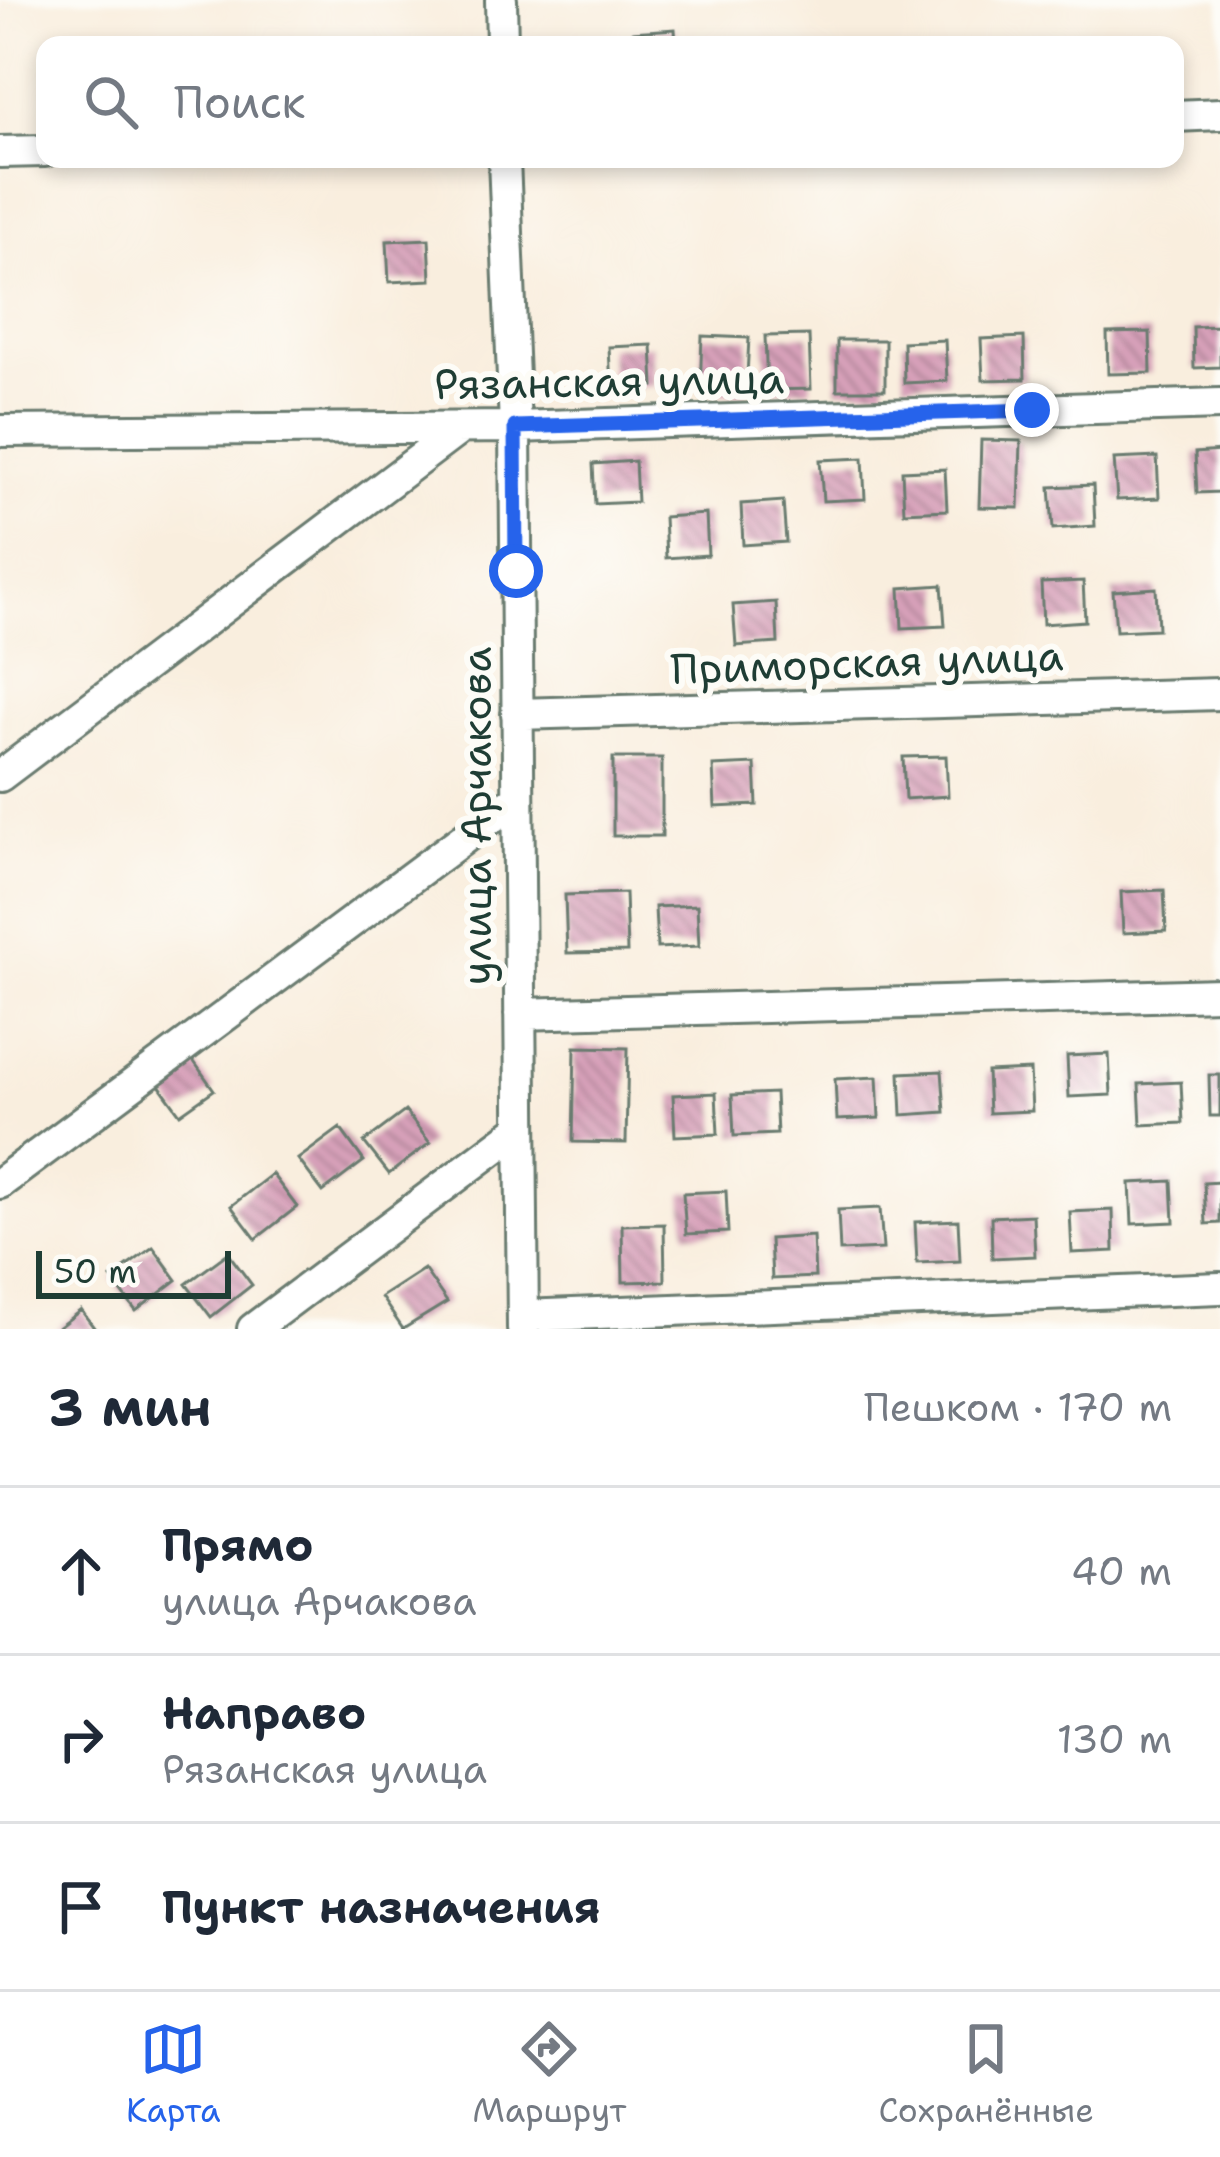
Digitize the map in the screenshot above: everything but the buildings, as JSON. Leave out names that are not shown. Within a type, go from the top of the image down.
[{"type":"street","points":[[501,0],[502,36]]},
{"type":"street","points":[[1184,116],[1220,114]]},
{"type":"street","points":[[0,152],[36,151]]},
{"type":"street","name":"улица Арчакова","points":[[504,168],[515,427],[523,1322]]},
{"type":"street","name":"Рязанская улица","points":[[0,431],[515,427],[1220,404]]},
{"type":"street","points":[[0,776],[461,428]]},
{"type":"street","name":"Приморская улица","points":[[517,714],[1220,694]]},
{"type":"street","points":[[0,1183],[518,798]]},
{"type":"street","points":[[520,1014],[1220,994]]},
{"type":"street","points":[[253,1329],[520,1129]]},
{"type":"street","points":[[523,1322],[1220,1288]]},
{"type":"route","points":[[516,571],[515,427],[1032,410]]}]
